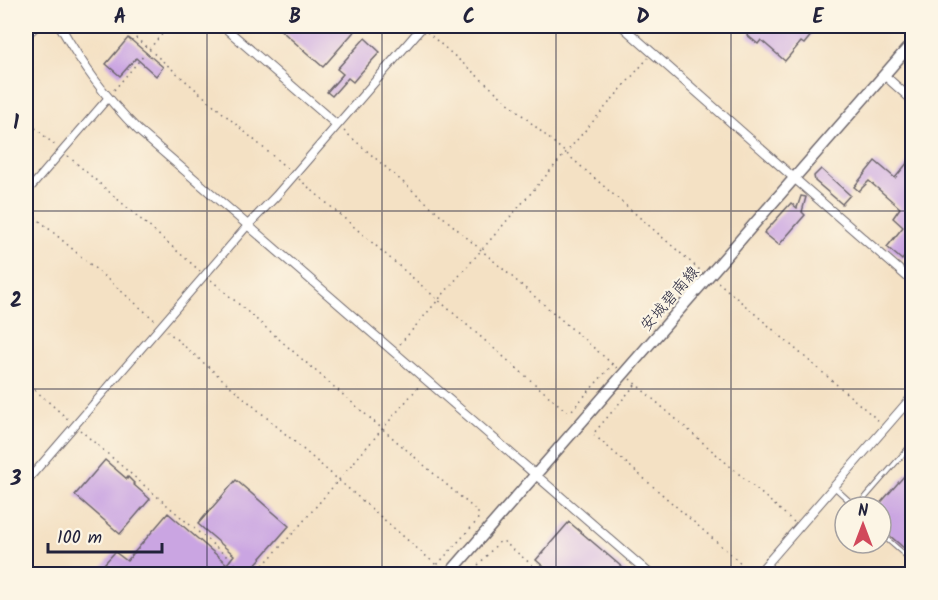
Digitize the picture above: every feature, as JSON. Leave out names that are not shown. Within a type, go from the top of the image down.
[{"type":"main road","name":"安城碧南線","points":[[448,574],[912,43]]},
{"type":"street","points":[[26,36],[37,26]]},
{"type":"street","points":[[60,26],[87,71],[138,130],[650,574]]},
{"type":"street","points":[[224,26],[337,125]]},
{"type":"street","points":[[26,482],[422,26]]},
{"type":"street","points":[[622,26],[912,281]]},
{"type":"street","points":[[884,75],[912,100]]},
{"type":"street","points":[[26,193],[108,98]]},
{"type":"street","points":[[756,574],[800,527],[912,397]]},
{"type":"lane","points":[[867,495],[912,444]]},
{"type":"lane","points":[[834,487],[843,495]]},
{"type":"lane","points":[[893,544],[912,561]]},
{"type":"path","points":[[122,26],[566,411],[572,410],[613,364]]},
{"type":"path","points":[[108,98],[169,26]]},
{"type":"path","points":[[422,26],[699,270],[720,283],[886,428]]},
{"type":"path","points":[[393,352],[653,52]]},
{"type":"path","points":[[26,120],[477,512],[477,520],[437,565]]},
{"type":"path","points":[[337,125],[800,527]]},
{"type":"path","points":[[26,209],[448,574]]},
{"type":"path","points":[[255,574],[295,531],[424,379]]},
{"type":"path","points":[[26,382],[247,574]]},
{"type":"path","points":[[636,384],[593,434],[756,574]]},
{"type":"path","points":[[470,574],[498,543],[503,542],[543,574]]},
{"type":"path","points":[[26,560],[42,574]]},
{"type":"building","points":[[276,26],[359,26],[323,67]]},
{"type":"building","points":[[744,26],[814,26],[817,28],[804,44],[801,42],[785,61],[761,40],[758,44],[747,35],[751,31]]},
{"type":"building","points":[[128,38],[163,67],[156,76],[136,58],[120,76],[106,64]]},
{"type":"building","points":[[365,38],[380,52],[353,82],[348,78],[332,96],[327,92],[343,74],[337,69]]},
{"type":"building","points":[[912,157],[912,247],[902,260],[887,247],[903,227],[893,218],[900,208],[869,181],[859,191],[854,187],[875,161],[895,178]]},
{"type":"building","points":[[821,169],[850,195],[842,204],[815,181],[814,176]]},
{"type":"building","points":[[801,196],[806,197],[802,212],[805,215],[779,245],[764,233],[791,203],[797,208]]},
{"type":"building","points":[[105,460],[127,479],[128,477],[150,499],[120,534],[75,495]]},
{"type":"building","points":[[912,467],[912,543],[910,541],[904,548],[893,538],[893,495],[888,495]]},
{"type":"building","points":[[236,480],[289,526],[247,574],[95,574],[115,552],[127,561],[168,513],[227,564],[234,555],[198,524]]},
{"type":"building","points":[[569,522],[630,574],[552,574],[536,560]]}]
